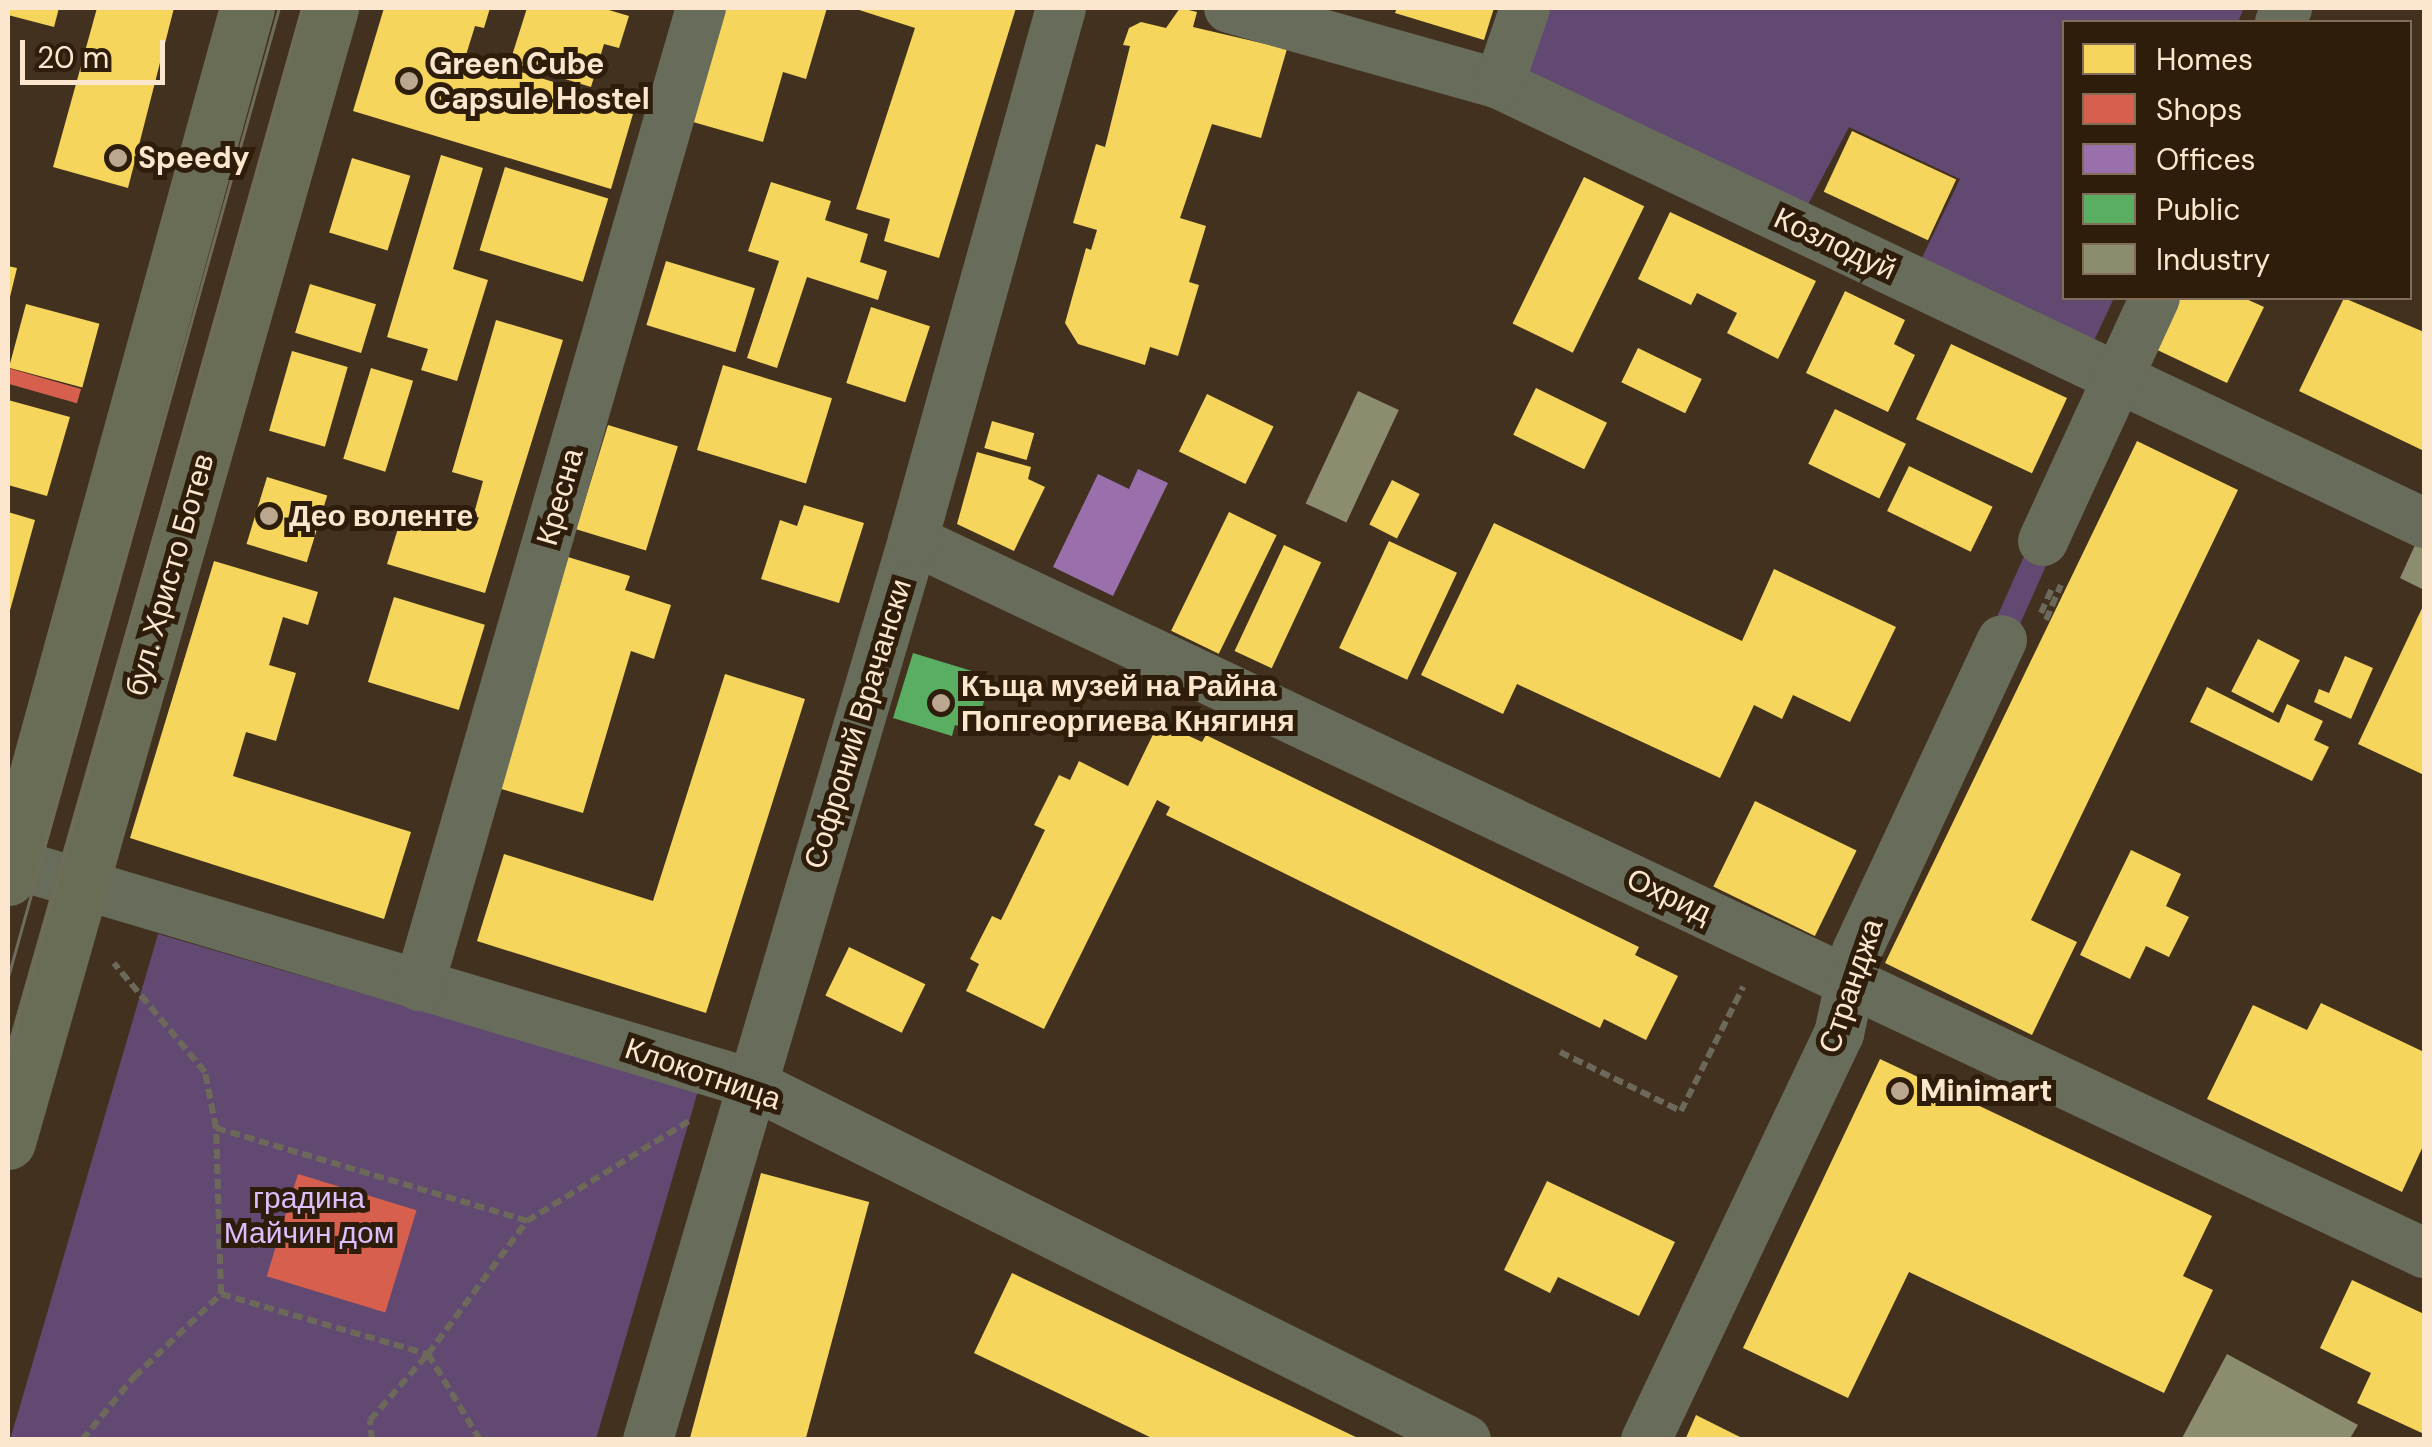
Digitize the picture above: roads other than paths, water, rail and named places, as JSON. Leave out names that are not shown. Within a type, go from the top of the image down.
[{"type":"main road","points":[[9,868],[247,8]]},
{"type":"main road","name":"бул. Христо Ботев","points":[[8,1142],[331,8]]},
{"type":"street","name":"Кресна","points":[[419,986],[701,8]]},
{"type":"street","name":"Софроний Врачански","points":[[648,1440],[912,540],[1061,8]]},
{"type":"street","name":"Козлодуй","points":[[1229,8],[1499,84],[2424,523]]},
{"type":"street","points":[[1499,84],[1525,8]]},
{"type":"street","points":[[2053,568],[2118,378],[2154,300]]},
{"type":"street","name":"Охрид","points":[[912,540],[2424,1253]]},
{"type":"street","name":"Странджа","points":[[1646,1440],[1839,1034],[1857,950],[2028,628]]},
{"type":"street","name":"Клокотница","points":[[9,868],[82,885],[750,1083],[1466,1440]]},
{"type":"tram line","points":[[8,977],[279,8]]},
{"type":"tram line","points":[[8,1055],[302,8]]},
{"type":"place","name":"Green Cube Capsule Hostel","points":[[409,81]]},
{"type":"place","name":"Speedy","points":[[118,158]]},
{"type":"place","name":"Део воленте","points":[[269,516]]},
{"type":"place","name":"Къща музей на Райна Попгеоргиева Княгиня","points":[[941,703]]},
{"type":"place","name":"Minimart","points":[[1900,1091]]},
{"type":"park label","name":"градина Майчин дом","points":[[309,1215]]}]
